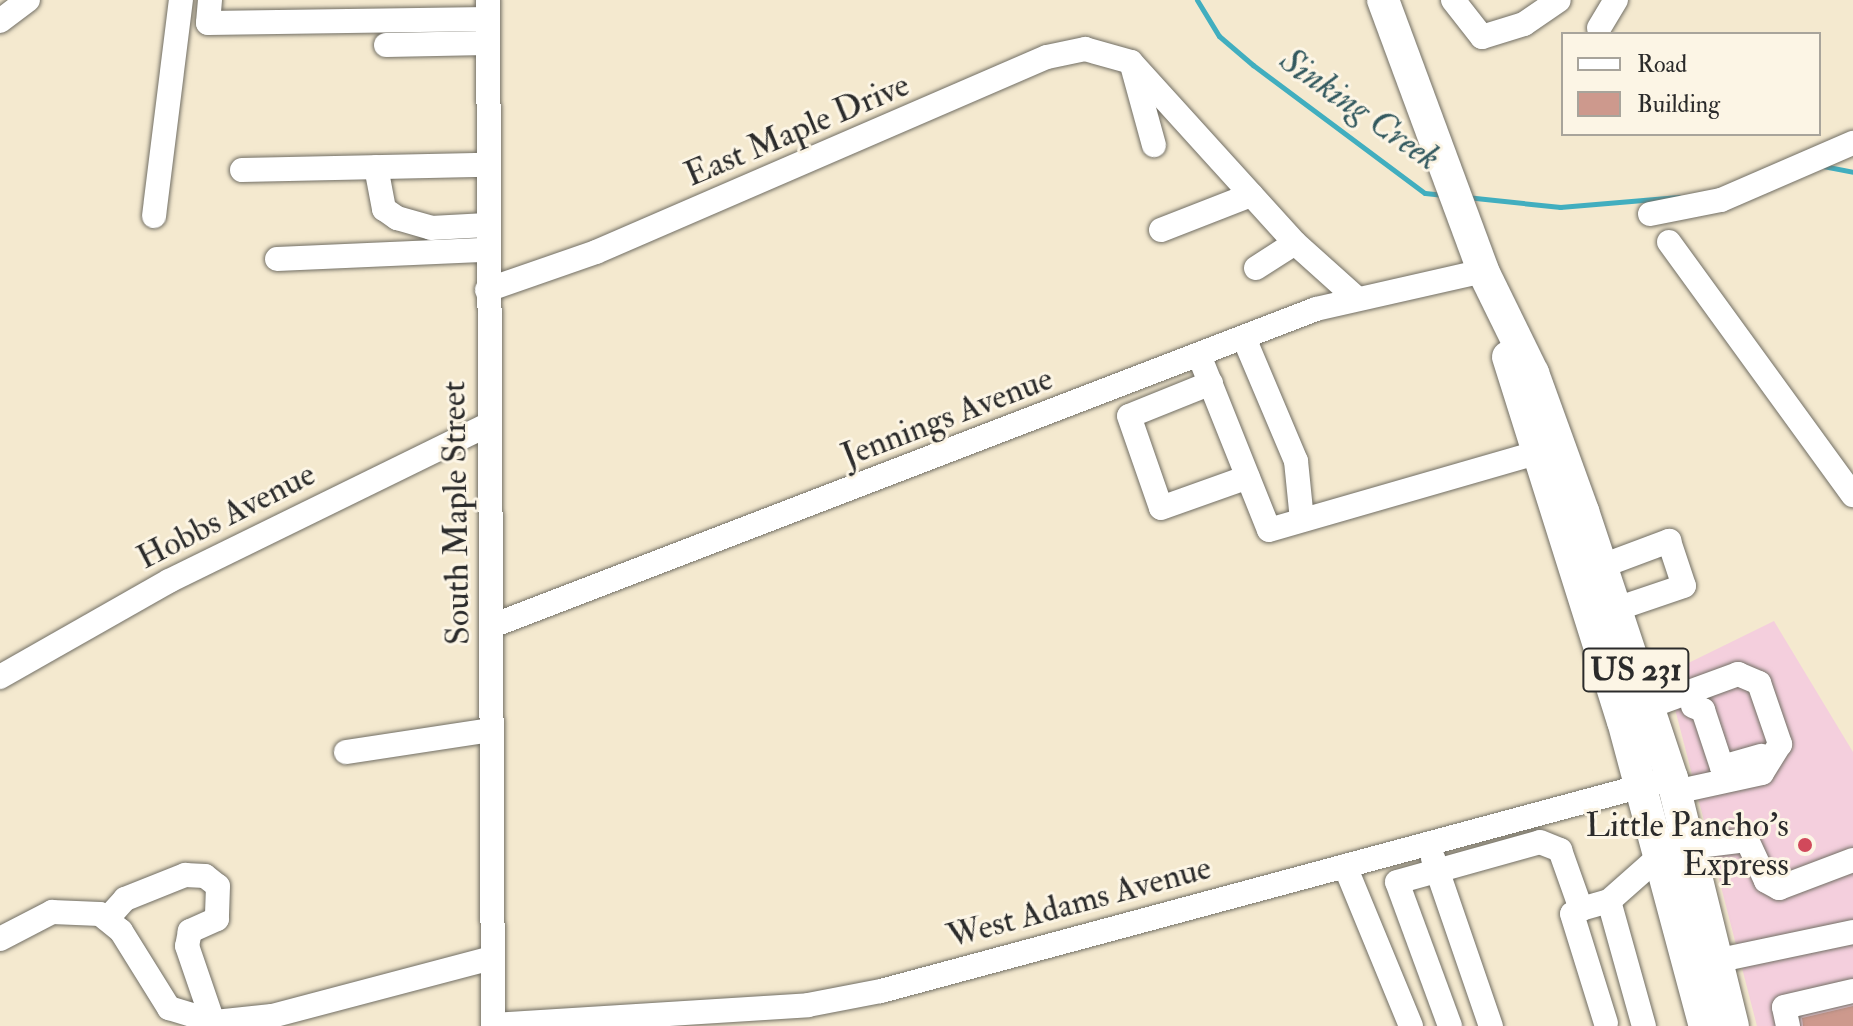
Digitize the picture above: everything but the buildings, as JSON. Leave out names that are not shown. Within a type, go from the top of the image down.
[{"type":"main road","name":"US 231","points":[[1383,0],[1426,105],[1478,258],[1505,326],[1533,373],[1602,566],[1648,707],[1676,851],[1722,1025]]},
{"type":"main road","name":"US 231","points":[[1505,326],[1510,372],[1536,453],[1663,785]]},
{"type":"main road","name":"US 231","points":[[1676,851],[1720,960],[1722,1025]]},
{"type":"street","points":[[0,21],[28,0]]},
{"type":"street","points":[[154,216],[181,0]]},
{"type":"street","points":[[210,0],[208,23],[444,10],[488,21]]},
{"type":"street","points":[[1453,0],[1465,25],[1482,37],[1524,24],[1559,0]]},
{"type":"street","points":[[1599,28],[1616,0]]},
{"type":"street","points":[[386,45],[488,21]]},
{"type":"street","name":"South Maple Street","points":[[488,21],[493,1025]]},
{"type":"street","name":"East Maple Drive","points":[[487,290],[596,252],[1047,57],[1085,49],[1131,62]]},
{"type":"street","points":[[1131,62],[1154,145]]},
{"type":"street","points":[[1131,62],[1295,243],[1354,296]]},
{"type":"street","points":[[1650,214],[1721,200],[1853,143]]},
{"type":"street","points":[[242,170],[487,165]]},
{"type":"street","points":[[376,167],[384,209],[397,218],[431,228],[487,225]]},
{"type":"street","points":[[1161,230],[1251,195]]},
{"type":"street","points":[[1669,242],[1853,495]]},
{"type":"street","points":[[1256,268],[1295,243]]},
{"type":"street","points":[[277,259],[487,250]]},
{"type":"street","name":"Jennings Avenue","points":[[492,626],[1354,296],[1428,279],[1478,258]]},
{"type":"street","points":[[1244,338],[1296,461],[1302,520]]},
{"type":"street","points":[[1199,355],[1269,530],[1536,453]]},
{"type":"street","points":[[1211,383],[1129,416],[1161,508],[1248,477]]},
{"type":"street","name":"Hobbs Avenue","points":[[0,677],[169,581],[488,425]]},
{"type":"street","points":[[1602,566],[1669,541],[1684,586],[1616,609]]},
{"type":"street","points":[[1648,707],[1691,700],[1738,674],[1761,688],[1755,700],[1768,749],[1747,765],[1722,767],[1703,710],[1691,700]]},
{"type":"street","name":"West Adams Avenue","points":[[493,1025],[824,1002],[1530,816],[1663,785],[1717,781],[1726,786],[1762,773],[1780,744],[1761,688]]},
{"type":"street","points":[[1691,700],[1717,781]]},
{"type":"street","points":[[346,752],[491,730]]},
{"type":"street","points":[[1530,816],[1540,842]]},
{"type":"street","points":[[1601,1025],[1572,914],[1609,901],[1676,851],[1747,840],[1766,881],[1779,888],[1853,860]]},
{"type":"street","points":[[1356,894],[1540,842],[1560,850],[1581,909]]},
{"type":"street","points":[[1428,844],[1491,1026]]},
{"type":"street","points":[[1345,866],[1411,1026]]},
{"type":"street","points":[[107,919],[113,906],[161,884],[205,876],[218,886],[217,919],[190,931],[187,946],[213,1022]]},
{"type":"street","points":[[1397,882],[1450,1026]]},
{"type":"street","points":[[1609,901],[1644,1026]]},
{"type":"street","points":[[0,939],[69,908],[107,919],[169,1008],[213,1022],[272,1016],[492,958]]},
{"type":"street","points":[[1720,960],[1853,932]]},
{"type":"street","points":[[1788,1026],[1784,1007],[1853,991]]},
{"type":"shaded area","points":[[1774,621],[1853,752],[1853,1026],[1757,1026],[1666,674]]},
{"type":"waterway","name":"Sinking Creek","points":[[1197,0],[1219,36],[1253,65],[1425,193],[1444,195]]},
{"type":"waterway","name":"Sinking Creek","points":[[1823,166],[1853,172]]},
{"type":"waterway","name":"Sinking Creek","points":[[1466,197],[1560,207],[1679,197]]},
{"type":"place","name":"Little Pancho's Express","points":[[1805,845]]}]
